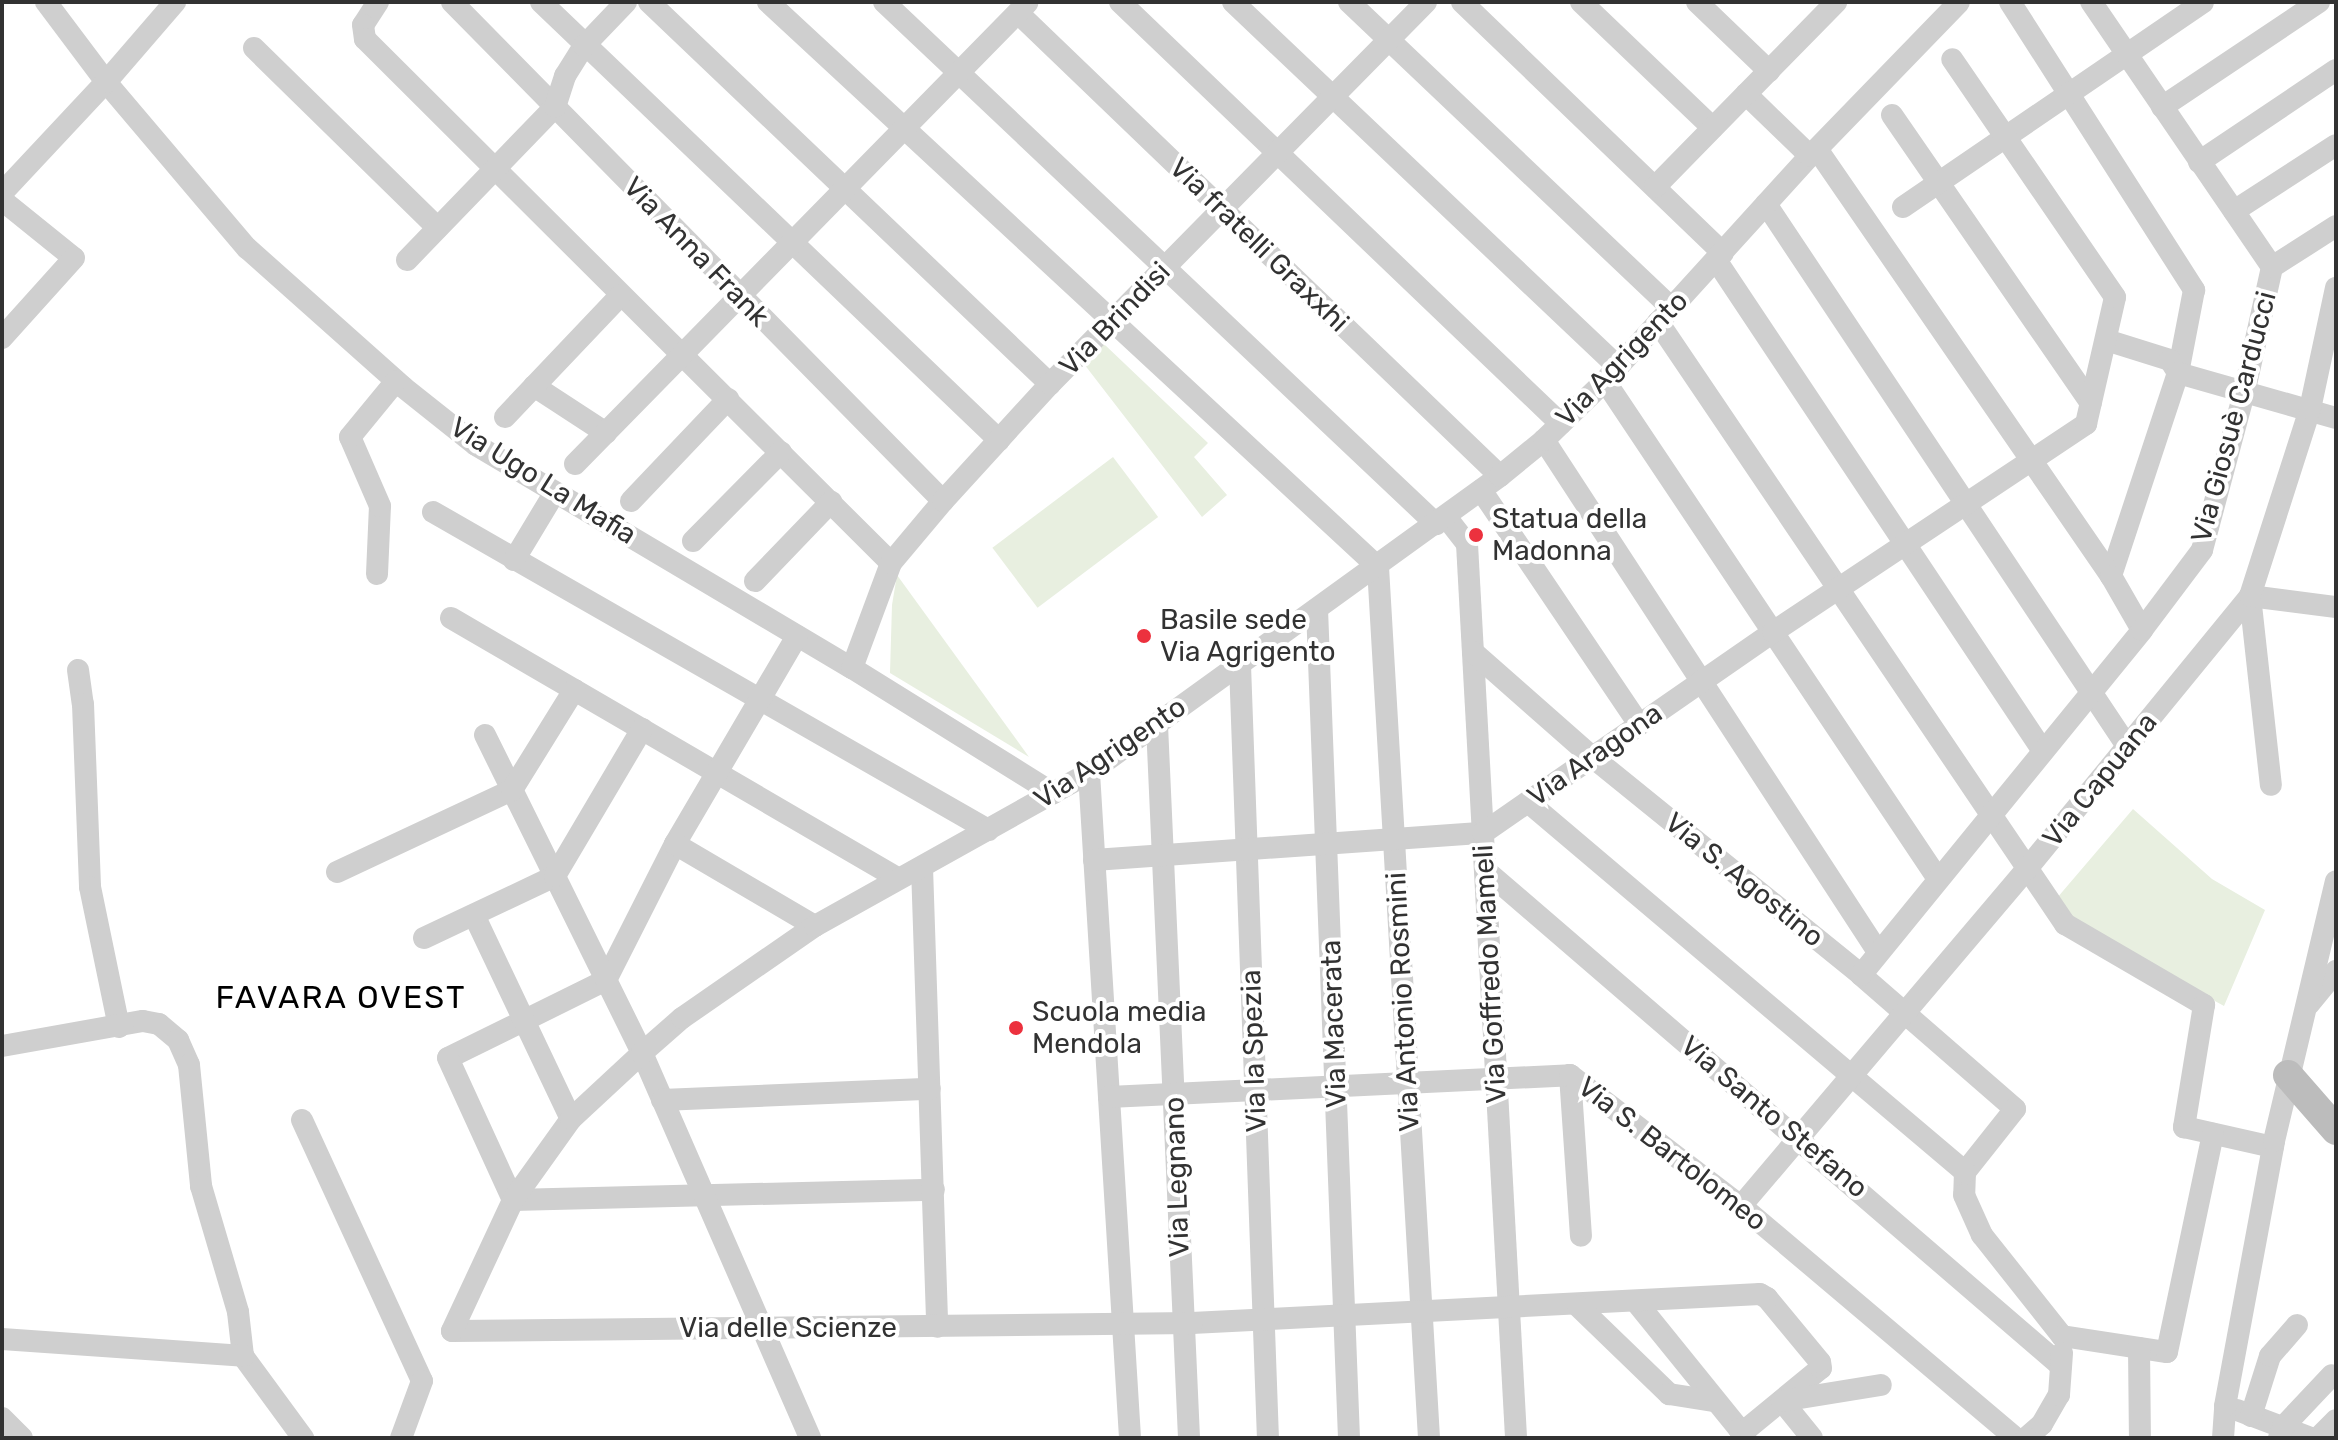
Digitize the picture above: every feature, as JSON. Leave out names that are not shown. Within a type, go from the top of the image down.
[{"type":"street","name":"Via Ugo La Mafia","points":[[46,2],[106,82],[247,248],[396,381],[476,445],[852,668],[1053,793]]},
{"type":"street","points":[[2,193],[106,82],[175,2]]},
{"type":"street","points":[[378,2],[363,25],[365,39],[891,563]]},
{"type":"street","name":"Via Anna Frank","points":[[452,2],[943,501]]},
{"type":"street","points":[[541,2],[999,440]]},
{"type":"street","points":[[407,260],[555,107],[565,76],[584,46],[626,2]]},
{"type":"street","points":[[649,2],[1050,384]]},
{"type":"street","points":[[768,2],[1378,567]]},
{"type":"street","name":"Via Goffredo Mameli","points":[[884,2],[1165,268],[1467,544],[1516,1438]]},
{"type":"street","points":[[1120,2],[1561,424]]},
{"type":"street","points":[[1233,2],[1612,374],[1773,632],[1938,879]]},
{"type":"street","points":[[1349,2],[1665,315],[1837,589],[2065,924],[2204,1005],[2184,1127],[2273,1147]]},
{"type":"street","name":"Via Brindisi","points":[[852,668],[891,563],[943,501],[1050,384],[1426,2]]},
{"type":"street","points":[[1462,2],[1655,187],[1719,256],[2043,751]]},
{"type":"street","points":[[1581,2],[1713,128]]},
{"type":"street","points":[[1697,2],[1769,71]]},
{"type":"street","name":"Via Agrigento","points":[[452,1331],[513,1200],[571,1119],[642,1053],[682,1018],[815,926],[1089,773],[1500,476],[1544,440],[1612,374],[1813,152],[1959,2]]},
{"type":"street","points":[[2010,2],[2070,91],[2078,111],[2194,290],[2178,373],[2111,576]]},
{"type":"street","name":"Via Giosuè Carducci","points":[[1861,975],[2142,630],[2202,550],[2245,389],[2272,267],[2091,2]]},
{"type":"street","points":[[1903,207],[2126,53],[2173,10],[2203,2]]},
{"type":"street","points":[[2162,107],[2319,2]]},
{"type":"street","points":[[1655,187],[1769,71],[1827,5]]},
{"type":"street","points":[[575,464],[1023,7]]},
{"type":"street","name":"Via fratelli Graxxhi","points":[[1023,7],[1222,210],[1500,476]]},
{"type":"street","points":[[254,48],[438,228]]},
{"type":"street","name":"Via Aragona","points":[[1483,833],[1773,632],[2086,424],[2115,297],[1952,59]]},
{"type":"street","points":[[2199,162],[2336,70]]},
{"type":"street","points":[[1746,94],[1813,152],[2111,576],[2142,630]]},
{"type":"street","points":[[1892,115],[2091,403]]},
{"type":"street","points":[[2234,211],[2336,145]]},
{"type":"street","points":[[2,200],[74,258],[2,338]]},
{"type":"street","points":[[1766,204],[2127,746]]},
{"type":"street","points":[[2272,267],[2336,226]]},
{"type":"street","name":"Via Capuana","points":[[1741,1206],[2026,870],[2250,596],[2310,409],[2336,288]]},
{"type":"street","points":[[505,417],[620,296]]},
{"type":"street","points":[[2106,340],[2170,360],[2178,373],[2245,389],[2336,418]]},
{"type":"street","points":[[377,574],[380,506],[350,437],[396,381]]},
{"type":"street","points":[[534,386],[606,433]]},
{"type":"street","points":[[631,501],[728,399]]},
{"type":"street","points":[[1544,440],[1878,952]]},
{"type":"street","points":[[693,541],[781,452]]},
{"type":"street","points":[[1481,490],[1639,724]]},
{"type":"street","points":[[514,560],[555,492]]},
{"type":"street","points":[[755,581],[831,502]]},
{"type":"street","points":[[433,512],[759,702],[988,830]]},
{"type":"street","name":"Via Antonio Rosmini","points":[[1378,567],[1429,1438]]},
{"type":"street","points":[[2271,785],[2250,596],[2336,607]]},
{"type":"street","name":"Via Macerata","points":[[1317,609],[1349,1438]]},
{"type":"street","points":[[451,618],[899,879]]},
{"type":"street","points":[[797,636],[675,844],[606,980],[448,1058],[513,1200],[934,1190]]},
{"type":"street","name":"Via S. Agostino","points":[[1473,652],[1591,756],[1861,975],[2015,1109],[1965,1172]]},
{"type":"street","name":"Via la Spezia","points":[[1240,665],[1268,1438]]},
{"type":"street","points":[[78,670],[83,704],[90,887],[119,1027]]},
{"type":"street","points":[[337,872],[512,790],[574,690]]},
{"type":"street","name":"Via Legnano","points":[[1157,725],[1189,1438]]},
{"type":"street","points":[[424,938],[555,876],[642,729]]},
{"type":"street","points":[[485,735],[642,1053],[810,1438]]},
{"type":"street","points":[[1089,773],[1130,1438]]},
{"type":"street","points":[[1528,802],[1965,1172],[1964,1195],[1982,1235],[2062,1336],[2059,1395],[2053,1410],[2026,1438]]},
{"type":"street","points":[[1094,860],[1163,858],[1483,833]]},
{"type":"street","points":[[675,844],[815,926]]},
{"type":"street","points":[[922,867],[937,1327]]},
{"type":"street","name":"Via Santo Stefano","points":[[1485,870],[2061,1366]]},
{"type":"street","points":[[2223,1438],[2225,1406],[2273,1147],[2336,881]]},
{"type":"street","points":[[474,915],[571,1119]]},
{"type":"street","points":[[2303,1011],[2336,971]]},
{"type":"street","points":[[2,1046],[143,1021],[159,1024],[178,1040],[187,1055],[201,1186],[238,1312],[243,1356],[303,1438]]},
{"type":"street","points":[[1570,1075],[1581,1236]]},
{"type":"street","name":"Via S. Bartolomeo","points":[[1109,1097],[1570,1075],[1741,1206],[2016,1438]]},
{"type":"street","points":[[2288,1075],[2335,1125]]},
{"type":"street","points":[[662,1100],[930,1089]]},
{"type":"street","points":[[302,1120],[422,1381],[401,1438]]},
{"type":"street","points":[[2062,1336],[2167,1352],[2213,1134]]},
{"type":"street","name":"Via delle Scienze","points":[[452,1331],[1183,1323],[1764,1295],[1820,1362],[1818,1373],[1782,1401]]},
{"type":"street","points":[[1637,1303],[1739,1429],[1748,1428],[1782,1401],[1881,1385]]},
{"type":"street","points":[[1578,1306],[1669,1394],[1714,1401]]},
{"type":"street","points":[[2251,1416],[2270,1356],[2297,1325]]},
{"type":"street","points":[[2,1339],[243,1356]]},
{"type":"street","points":[[2139,1348],[2140,1438]]},
{"type":"street","points":[[2281,1433],[2332,1375]]},
{"type":"street","points":[[1782,1401],[1812,1438]]},
{"type":"street","points":[[2225,1406],[2281,1433],[2311,1438]]},
{"type":"street","points":[[2,1418],[22,1438]]},
{"type":"street","points":[[2318,1438],[2336,1420]]},
{"type":"green space","points":[[1104,344],[1208,443],[1194,457],[1227,495],[1202,517],[1084,364]]},
{"type":"green space","points":[[1113,457],[1158,517],[1038,608],[992,548]]},
{"type":"green space","points":[[897,575],[1029,757],[890,673],[892,605]]},
{"type":"green space","points":[[2133,809],[2212,879],[2265,910],[2224,1006],[2082,928],[2057,898]]},
{"type":"place","name":"Statua della Madonna","points":[[1476,535]]},
{"type":"place","name":"Basile sede Via Agrigento","points":[[1144,636]]},
{"type":"place","name":"Scuola media Mendola","points":[[1016,1028]]},
{"type":"district","name":"FAVARA OVEST","points":[[341,997]]}]
